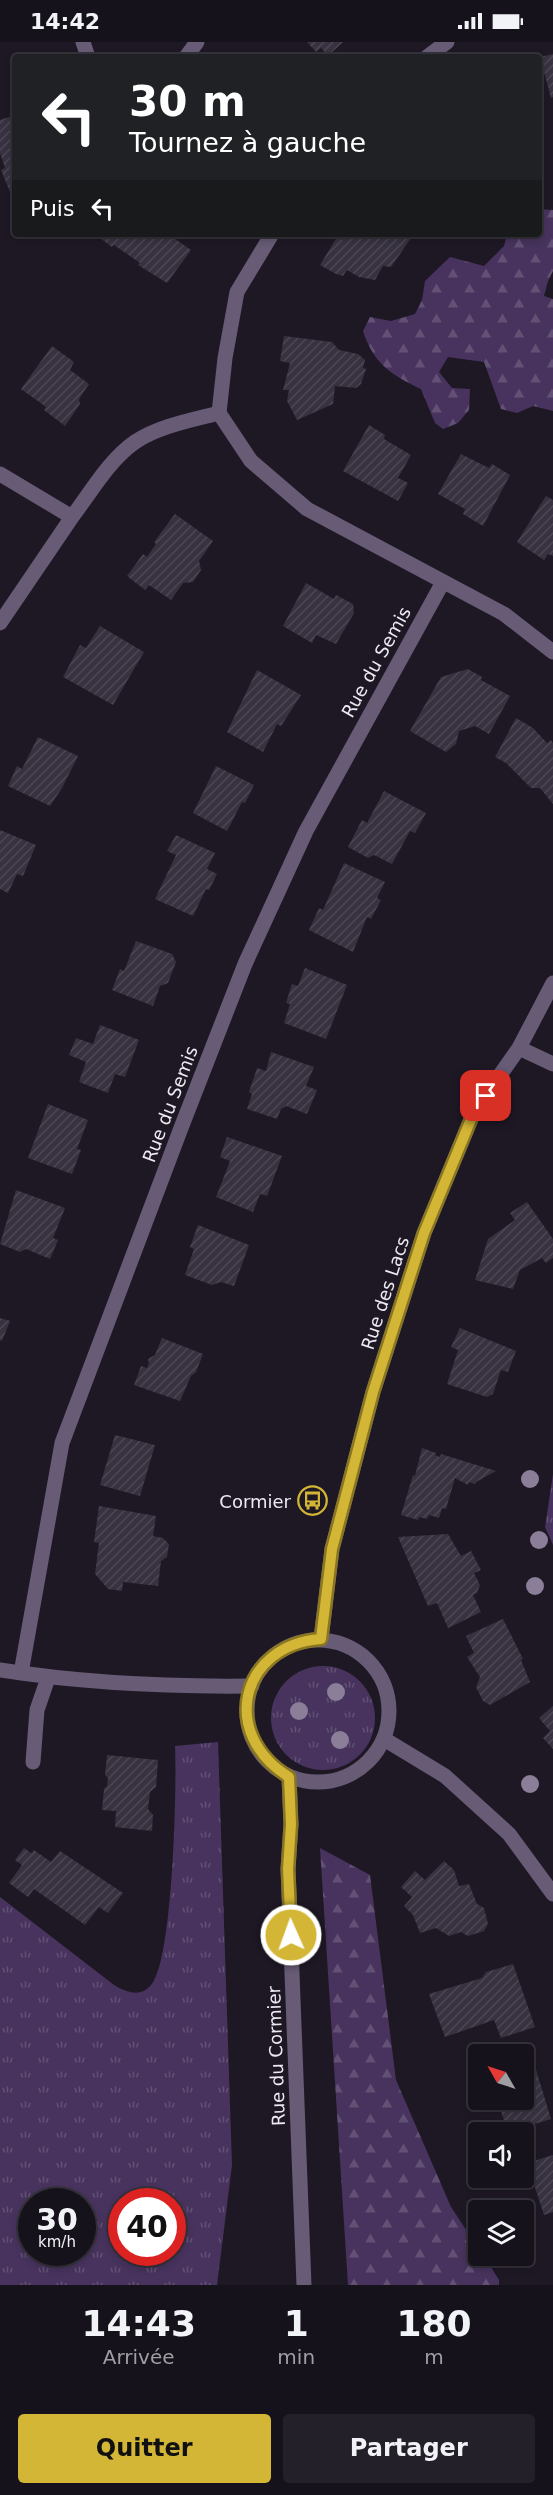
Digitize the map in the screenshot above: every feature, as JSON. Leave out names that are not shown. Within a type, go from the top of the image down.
[{"type":"street","points":[[431,54],[447,42]]},
{"type":"street","points":[[270,237],[237,292],[225,358],[219,413],[251,461],[307,509],[504,614],[553,652]]},
{"type":"street","points":[[0,623],[72,517],[114,462],[136,442],[179,423],[219,413]]},
{"type":"street","points":[[0,474],[72,517]]},
{"type":"street","name":"Rue du Semis","points":[[21,1673],[62,1443],[185,1117],[245,964],[306,831],[443,582]]},
{"type":"street","name":"Rue des Lacs","points":[[321,1639],[332,1549],[373,1392],[424,1233],[474,1112],[519,1048],[553,983]]},
{"type":"street","points":[[519,1048],[553,1064]]},
{"type":"street","points":[[321,1639],[341,1643],[359,1651],[373,1665],[384,1681],[389,1700],[390,1720],[384,1739],[372,1759],[355,1773],[334,1781],[311,1782],[289,1777],[261,1754],[252,1739],[247,1703],[260,1670],[280,1652],[304,1641],[321,1639]]},
{"type":"street","points":[[0,1670],[48,1678],[206,1686],[252,1686]]},
{"type":"street","points":[[33,1762],[37,1710],[48,1678]]},
{"type":"street","points":[[384,1739],[445,1776],[509,1834],[553,1894]]},
{"type":"street","name":"Rue du Cormier","points":[[289,1777],[291,1824],[288,1869],[304,2262],[303,2285]]},
{"type":"street","name":"Rue du Cormier","points":[[296,2285],[304,2262]]},
{"type":"green space","points":[[542,209],[553,210],[553,271],[544,296],[553,299],[553,411],[533,406],[517,413],[501,409],[484,362],[448,357],[439,372],[452,388],[470,389],[469,410],[458,423],[443,429],[435,423],[421,389],[392,373],[378,360],[363,331],[370,317],[391,321],[415,314],[422,300],[425,281],[450,257],[484,266],[504,246],[506,237],[542,237]]},
{"type":"green space","points":[[553,1474],[553,1545],[545,1527]]},
{"type":"green space","points":[[323,1666],[343,1670],[360,1681],[371,1698],[375,1718],[371,1738],[360,1755],[343,1766],[323,1770],[303,1766],[286,1755],[275,1738],[271,1718],[275,1698],[286,1681],[303,1670]]},
{"type":"green space","points":[[218,1742],[232,2165],[217,2285],[0,2285],[0,1897],[114,1985],[123,1990],[138,1993],[147,1989],[158,1970],[169,1910],[175,1797],[175,1746]]},
{"type":"green space","points":[[320,1848],[370,1875],[396,2080],[451,2207],[468,2233],[468,2266],[490,2266],[499,2280],[499,2285],[348,2285]]},
{"type":"building","points":[[307,42],[343,42],[330,54],[326,54],[321,48],[316,52]]},
{"type":"building","points":[[553,54],[553,97],[551,98],[542,64],[542,57]]},
{"type":"building","points":[[12,116],[12,192],[10,192],[1,170],[5,168],[0,153],[0,120]]},
{"type":"building","points":[[98,237],[167,237],[169,239],[172,237],[191,250],[167,283],[138,265],[140,263],[114,245],[112,247]]},
{"type":"building","points":[[337,237],[343,240],[344,237],[412,237],[391,267],[383,266],[375,280],[359,277],[347,270],[343,276],[320,265]]},
{"type":"building","points":[[284,336],[332,342],[339,350],[358,354],[365,360],[363,368],[366,369],[361,384],[356,388],[335,386],[333,404],[297,420],[287,401],[289,390],[283,390],[290,363],[280,361]]},
{"type":"building","points":[[52,346],[74,362],[70,370],[89,384],[79,399],[80,404],[65,426],[44,410],[46,407],[21,389]]},
{"type":"building","points":[[369,425],[385,435],[384,439],[411,455],[398,478],[408,483],[398,501],[343,471]]},
{"type":"building","points":[[461,454],[489,468],[492,464],[510,475],[483,526],[463,514],[465,509],[438,494]]},
{"type":"building","points":[[546,496],[553,500],[553,556],[548,554],[544,560],[517,542]]},
{"type":"building","points":[[175,514],[213,541],[199,561],[201,570],[193,582],[183,583],[171,600],[149,585],[145,590],[127,576],[143,554],[147,557],[156,544],[154,542]]},
{"type":"building","points":[[306,583],[334,599],[336,595],[353,604],[354,613],[336,644],[316,635],[312,643],[283,626]]},
{"type":"building","points":[[100,626],[144,652],[113,705],[63,677],[80,645],[86,648]]},
{"type":"building","points":[[468,669],[482,677],[481,680],[510,696],[489,734],[475,726],[459,731],[456,744],[446,752],[410,731],[441,677]]},
{"type":"building","points":[[257,670],[301,695],[281,726],[277,724],[263,752],[227,732]]},
{"type":"building","points":[[516,718],[533,728],[547,743],[551,740],[553,743],[553,804],[540,788],[531,788],[506,763],[495,757]]},
{"type":"building","points":[[38,737],[78,756],[50,806],[8,786],[17,766],[22,769]]},
{"type":"building","points":[[216,766],[254,785],[227,831],[193,813]]},
{"type":"building","points":[[384,791],[426,813],[415,833],[410,831],[392,864],[374,855],[368,858],[348,847],[362,820],[367,823]]},
{"type":"building","points":[[0,830],[36,845],[23,876],[17,874],[8,893],[0,889]]},
{"type":"building","points":[[176,835],[215,853],[207,869],[217,874],[209,890],[206,889],[193,916],[155,899],[176,855],[167,851]]},
{"type":"building","points":[[344,863],[385,882],[377,898],[381,900],[371,919],[367,917],[353,952],[309,930],[319,908],[323,910]]},
{"type":"building","points":[[136,941],[172,954],[176,962],[168,983],[160,986],[153,1006],[112,990],[120,969],[124,971]]},
{"type":"building","points":[[305,968],[347,985],[326,1039],[284,1023],[290,1004],[286,1003],[292,984],[298,986]]},
{"type":"building","points":[[100,1025],[139,1040],[125,1077],[115,1074],[108,1093],[79,1082],[86,1062],[69,1055],[76,1038],[93,1044]]},
{"type":"building","points":[[271,1052],[314,1067],[306,1086],[317,1090],[307,1114],[286,1106],[281,1109],[277,1119],[247,1109],[252,1094],[249,1092],[257,1068],[266,1071]]},
{"type":"building","points":[[48,1104],[88,1120],[77,1149],[81,1150],[72,1174],[28,1158]]},
{"type":"building","points":[[227,1137],[282,1156],[267,1196],[260,1194],[253,1212],[216,1197],[230,1161],[220,1157]]},
{"type":"building","points":[[16,1190],[65,1208],[53,1238],[58,1240],[50,1259],[26,1249],[20,1252],[0,1244]]},
{"type":"building","points":[[527,1202],[553,1239],[553,1258],[546,1263],[542,1258],[520,1270],[513,1289],[475,1280],[488,1239],[515,1220],[510,1213]]},
{"type":"building","points":[[198,1225],[249,1245],[234,1286],[221,1282],[212,1285],[185,1275],[194,1249],[190,1247]]},
{"type":"building","points":[[0,1318],[10,1321],[2,1341],[0,1340]]},
{"type":"building","points":[[460,1328],[516,1351],[508,1372],[501,1370],[493,1394],[487,1397],[447,1384],[458,1350],[451,1347]]},
{"type":"building","points":[[162,1338],[203,1354],[180,1401],[134,1385],[141,1366],[147,1368],[148,1359],[155,1355]]},
{"type":"building","points":[[115,1435],[155,1445],[140,1496],[100,1485]]},
{"type":"building","points":[[422,1448],[440,1457],[441,1454],[496,1471],[475,1484],[469,1482],[468,1485],[455,1478],[446,1509],[442,1508],[439,1518],[429,1515],[427,1519],[419,1517],[418,1520],[401,1515]]},
{"type":"building","points":[[99,1506],[156,1516],[153,1536],[163,1538],[169,1544],[167,1557],[161,1561],[158,1586],[123,1582],[122,1591],[108,1589],[95,1574],[99,1543],[94,1542]]},
{"type":"building","points":[[448,1534],[461,1556],[471,1551],[481,1570],[474,1573],[480,1585],[477,1593],[473,1595],[481,1612],[448,1628],[437,1603],[428,1606],[398,1537]]},
{"type":"building","points":[[503,1619],[523,1659],[521,1660],[530,1682],[490,1705],[483,1701],[476,1687],[480,1677],[467,1657],[474,1653],[466,1636]]},
{"type":"building","points":[[553,1706],[553,1749],[543,1738],[550,1731],[539,1718]]},
{"type":"building","points":[[107,1755],[158,1760],[156,1787],[150,1792],[148,1809],[153,1815],[152,1831],[115,1827],[116,1811],[102,1810],[104,1789],[108,1778],[105,1775]]},
{"type":"building","points":[[24,1848],[31,1853],[34,1850],[51,1862],[60,1851],[123,1893],[108,1913],[99,1907],[85,1925],[34,1889],[28,1897],[9,1883],[22,1865],[15,1860]]},
{"type":"building","points":[[444,1861],[454,1870],[459,1886],[469,1884],[477,1904],[484,1908],[488,1924],[484,1931],[468,1936],[461,1932],[449,1936],[436,1928],[420,1933],[413,1915],[404,1906],[412,1897],[401,1887],[415,1871],[425,1880]]},
{"type":"building","points":[[513,1964],[535,2027],[501,2038],[494,2020],[445,2037],[429,1994],[482,1978],[486,1972]]},
{"type":"building","points":[[534,2063],[551,2119],[534,2124],[534,2122],[505,2122],[500,2110],[534,2110]]},
{"type":"building","points":[[553,2155],[553,2212],[544,2215],[534,2184],[534,2161]]},
{"type":"place","name":"Cormier","points":[[312,1501]]},
{"type":"route","points":[[291,1935],[288,1869],[291,1824],[289,1777],[261,1754],[252,1739],[247,1703],[260,1670],[272,1657],[287,1647],[304,1641],[321,1639],[332,1549],[373,1392],[424,1233],[474,1112],[486,1096]]}]
